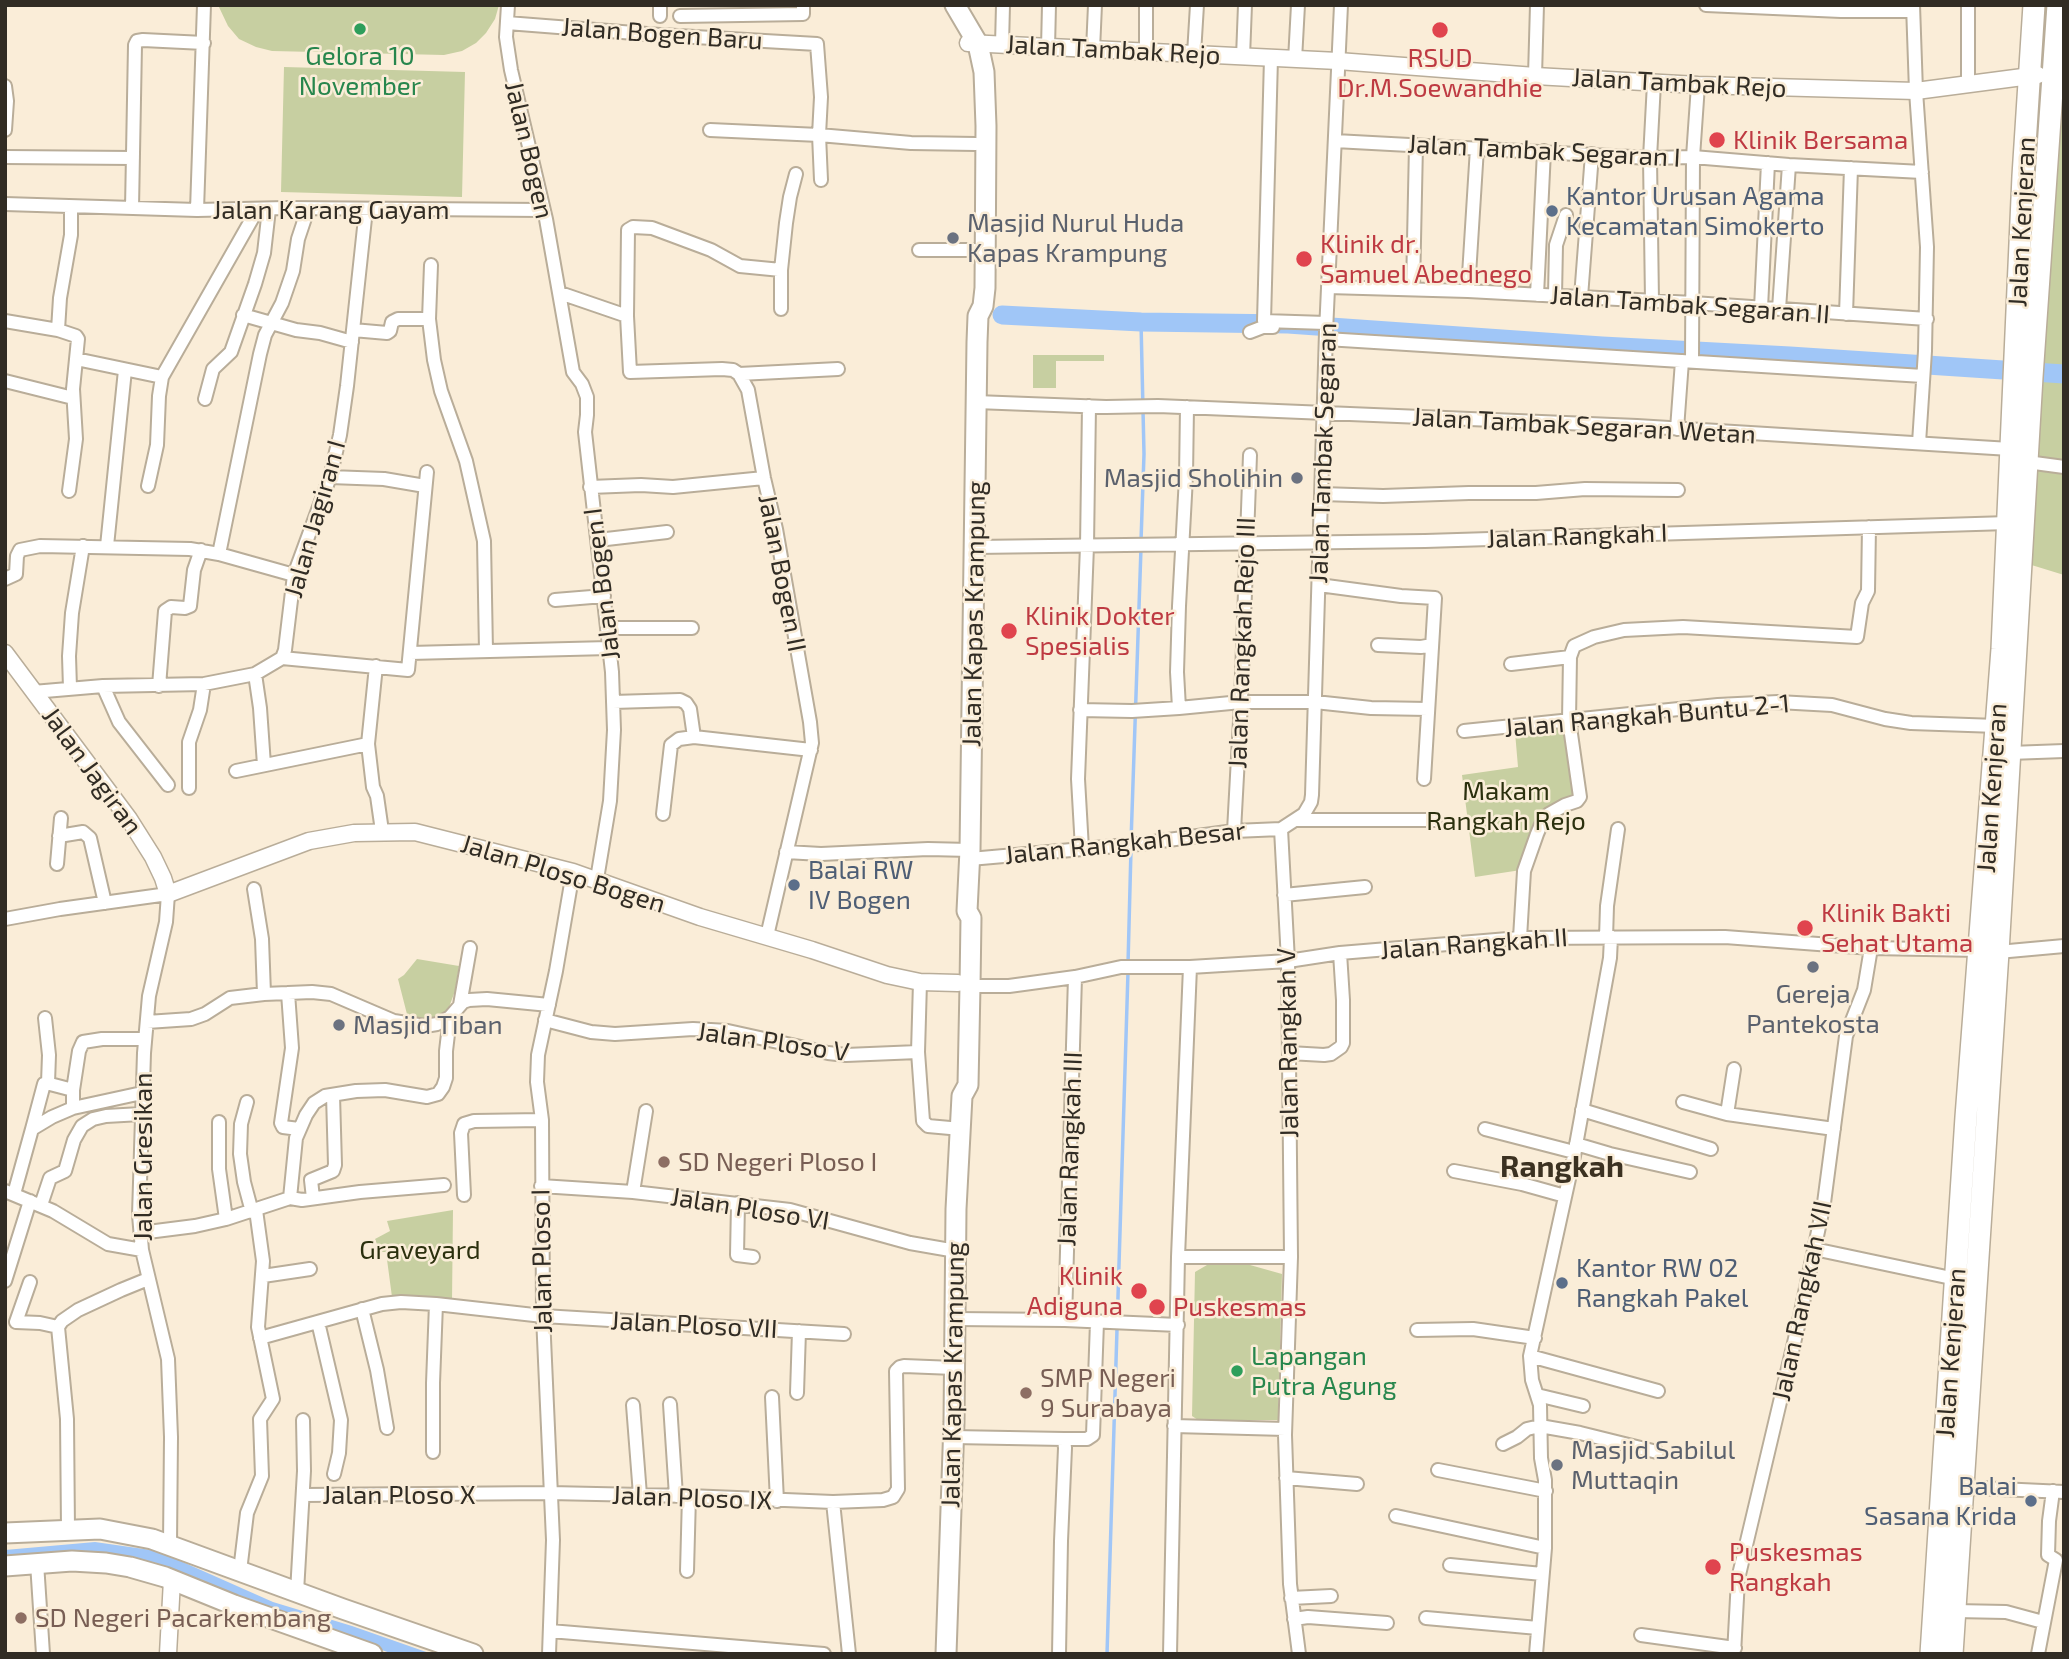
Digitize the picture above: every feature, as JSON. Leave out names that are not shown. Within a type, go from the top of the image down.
[{"type":"highway","name":"Jalan Kenjeran","points":[[1931,1654],[1966,1117],[1989,951],[2010,752],[2026,318],[2029,76],[2035,5]]},
{"type":"highway","name":"Jalan Kenjeran","points":[[2026,318],[2054,72],[2058,5]]},
{"type":"highway","name":"Jalan Kenjeran","points":[[1952,1654],[1963,1489],[2008,523],[2019,455]]},
{"type":"main road","name":"Jalan Kapas Krampung","points":[[946,1654],[962,1096],[957,1086],[964,985],[961,917],[967,911],[970,855],[978,316],[973,306],[976,110],[973,43],[947,5]]},
{"type":"main road","name":"Jalan Kapas Krampung","points":[[955,5],[984,72],[985,288],[984,306],[978,316]]},
{"type":"main road","points":[[5,1533],[108,1530],[170,1544],[342,1610],[473,1654]]},
{"type":"main road","points":[[5,1566],[72,1561],[106,1563],[150,1573],[372,1654]]},
{"type":"main road","points":[[334,1639],[342,1610]]},
{"type":"street","name":"Jalan Karang Gayam","points":[[204,5],[197,210],[544,209]]},
{"type":"street","name":"Jalan Bogen","points":[[509,5],[508,55],[544,209],[560,293]]},
{"type":"street","points":[[680,37],[680,10],[803,14],[803,5]]},
{"type":"street","points":[[1002,46],[1003,5]]},
{"type":"street","points":[[1048,48],[1049,5]]},
{"type":"street","points":[[1093,50],[1095,5]]},
{"type":"street","points":[[1146,5],[1146,53]]},
{"type":"street","points":[[1194,54],[1197,5]]},
{"type":"street","points":[[1243,57],[1245,5]]},
{"type":"street","points":[[1295,60],[1298,5]]},
{"type":"street","name":"Jalan Tambak Segaran","points":[[1297,820],[1308,810],[1312,795],[1326,332],[1341,5]]},
{"type":"street","points":[[1535,76],[1537,5]]},
{"type":"street","points":[[1706,5],[1913,8],[1927,247],[1926,351],[1919,443]]},
{"type":"street","points":[[1968,5],[1968,83]]},
{"type":"street","name":"Jalan Bogen Baru","points":[[507,23],[680,37],[817,44],[821,97],[819,135]]},
{"type":"street","points":[[132,208],[136,43],[143,40],[204,43]]},
{"type":"street","name":"Jalan Tambak Rejo","points":[[973,43],[1338,61],[1654,83],[1916,91],[2054,72]]},
{"type":"street","points":[[1271,58],[1264,321],[1291,322],[1326,332]]},
{"type":"street","points":[[1652,301],[1650,158],[1654,83]]},
{"type":"street","points":[[1676,429],[1693,341],[1693,158],[1698,85]]},
{"type":"street","points":[[5,86],[5,130]]},
{"type":"street","points":[[710,130],[911,143],[976,144]]},
{"type":"street","points":[[819,135],[821,180]]},
{"type":"street","name":"Jalan Tambak Segaran I","points":[[1335,141],[1922,172]]},
{"type":"street","points":[[1413,289],[1416,145]]},
{"type":"street","points":[[1468,291],[1477,148]]},
{"type":"street","points":[[5,151],[5,157],[133,158]]},
{"type":"street","points":[[1537,295],[1544,151]]},
{"type":"street","points":[[1581,297],[1592,154]]},
{"type":"street","points":[[1760,308],[1768,163]]},
{"type":"street","points":[[1779,309],[1790,165]]},
{"type":"street","points":[[1846,314],[1852,169]]},
{"type":"street","points":[[781,309],[780,270],[790,197],[796,174]]},
{"type":"street","points":[[5,204],[197,210]]},
{"type":"street","points":[[58,330],[60,298],[71,235],[71,207]]},
{"type":"street","points":[[205,400],[212,371],[216,364],[230,355],[264,253],[263,209]]},
{"type":"street","points":[[148,486],[158,445],[162,377],[263,209]]},
{"type":"street","points":[[219,554],[260,354],[265,335],[282,303],[293,271],[299,239],[309,209]]},
{"type":"street","name":"Jalan Jagiran I","points":[[282,658],[294,575],[331,477],[340,435],[366,209]]},
{"type":"street","points":[[1555,296],[1556,245],[1566,215]]},
{"type":"street","points":[[780,270],[740,266],[711,250],[652,228],[630,228],[627,255],[630,372],[723,369],[739,374],[838,369]]},
{"type":"street","points":[[919,250],[974,250]]},
{"type":"street","points":[[431,265],[429,319],[438,379],[466,461],[482,533],[486,652]]},
{"type":"street","name":"Jalan Tambak Segaran II","points":[[1328,287],[1581,297],[1927,319]]},
{"type":"street","points":[[560,293],[627,316]]},
{"type":"street","name":"Jalan Bogen I","points":[[560,293],[573,372],[587,397],[585,432],[613,702],[612,780],[597,879]]},
{"type":"street","points":[[243,315],[296,330],[353,336],[387,333],[392,322],[398,319],[429,319]]},
{"type":"street","points":[[5,321],[58,330],[78,338],[73,398],[77,432],[69,491]]},
{"type":"street","points":[[1250,332],[1266,326],[1689,359],[1924,373]]},
{"type":"street","points":[[76,359],[162,377]]},
{"type":"street","points":[[107,546],[125,370]]},
{"type":"street","name":"Jalan Bogen II","points":[[739,374],[748,390],[810,722],[811,750],[767,936]]},
{"type":"street","points":[[5,381],[73,398]]},
{"type":"street","points":[[976,402],[1089,406],[1087,546],[1078,779],[1082,849]]},
{"type":"street","name":"Jalan Tambak Segaran Wetan","points":[[1089,406],[1187,407],[1919,443],[2019,455],[2064,467]]},
{"type":"street","points":[[1179,708],[1177,672],[1187,407]]},
{"type":"street","name":"Jalan Rangkah Rejo III","points":[[1234,831],[1250,455]]},
{"type":"street","points":[[33,692],[103,686],[204,684],[255,674],[282,658],[408,670],[426,479],[331,477]]},
{"type":"street","points":[[590,487],[673,487],[764,478]]},
{"type":"street","points":[[1322,494],[1383,496],[1536,493],[1584,489],[1678,490]]},
{"type":"street","name":"Jalan Rangkah I","points":[[975,547],[1321,543],[2008,523]]},
{"type":"street","points":[[1520,938],[1524,871],[1537,834],[1549,814],[1577,802],[1580,797],[1569,720],[1570,657],[1574,646],[1594,637],[1637,628],[1684,626],[1857,637],[1862,603],[1868,591],[1869,527]]},
{"type":"street","points":[[597,540],[667,532]]},
{"type":"street","points":[[5,579],[16,574],[17,554],[23,548],[83,546],[201,550],[294,575]]},
{"type":"street","points":[[71,688],[69,656],[72,613],[83,546]]},
{"type":"street","points":[[159,686],[165,611],[171,607],[190,606],[194,570],[201,550]]},
{"type":"street","points":[[1319,585],[1435,598],[1424,779]]},
{"type":"street","points":[[555,600],[604,596]]},
{"type":"street","points":[[607,628],[692,628]]},
{"type":"street","points":[[1378,645],[1432,645]]},
{"type":"street","points":[[410,653],[609,648]]},
{"type":"street","name":"Jalan Jagiran","points":[[5,653],[140,836],[158,866],[168,894]]},
{"type":"street","points":[[1511,664],[1570,657]]},
{"type":"street","points":[[376,666],[368,744],[382,831]]},
{"type":"street","points":[[255,674],[264,765]]},
{"type":"street","points":[[189,788],[189,742],[200,714],[204,684]]},
{"type":"street","points":[[103,686],[119,722],[168,785]]},
{"type":"street","points":[[613,702],[667,699],[684,701],[690,709],[694,737]]},
{"type":"street","points":[[1080,710],[1137,711],[1241,702],[1315,702],[1371,708],[1428,709]]},
{"type":"street","name":"Jalan Rangkah Buntu 2-1","points":[[1464,732],[1718,705],[1778,702],[1832,705],[1911,723],[1997,726]]},
{"type":"street","points":[[663,814],[671,745],[679,739],[694,737],[811,750]]},
{"type":"street","points":[[236,771],[368,744]]},
{"type":"street","points":[[2010,752],[2064,751]]},
{"type":"street","points":[[57,864],[61,818]]},
{"type":"street","points":[[1281,830],[1297,820],[1435,820]]},
{"type":"street","points":[[1536,1654],[1545,1548],[1546,1491],[1541,1458],[1540,1405],[1532,1380],[1530,1356],[1575,1148],[1610,958],[1607,906],[1618,829]]},
{"type":"street","name":"Jalan Rangkah Besar","points":[[786,852],[821,854],[928,849],[970,855],[1082,849],[1234,831],[1281,830]]},
{"type":"street","name":"Jalan Rangkah V","points":[[1281,830],[1288,961],[1291,1257],[1285,1429],[1286,1478],[1291,1598],[1299,1654]]},
{"type":"street","name":"Jalan Ploso Bogen","points":[[168,894],[309,841],[335,835],[382,831],[415,832],[597,879],[700,917],[872,971],[920,982],[964,985]]},
{"type":"street","points":[[59,836],[81,832],[89,836],[96,856],[105,903]]},
{"type":"street","name":"Jalan Ploso I","points":[[549,1654],[552,1540],[543,1316],[542,1120],[537,1082],[538,1055],[573,872]]},
{"type":"street","points":[[1284,895],[1364,887]]},
{"type":"street","points":[[254,889],[261,929],[264,994]]},
{"type":"street","points":[[5,919],[168,894]]},
{"type":"street","name":"Jalan Gresikan","points":[[168,894],[166,922],[149,996],[139,1171],[142,1250],[168,1359],[172,1437],[170,1544]]},
{"type":"street","name":"Jalan Rangkah II","points":[[964,985],[1009,986],[1126,967],[1190,967],[1288,961],[1340,953],[1520,938],[1725,937],[1871,948],[1989,951],[2064,946]]},
{"type":"street","points":[[460,1005],[470,948]]},
{"type":"street","name":"Jalan Rangkah VII","points":[[1734,1651],[1738,1578],[1798,1326],[1824,1203],[1846,1036],[1864,990],[1871,948]]},
{"type":"street","points":[[1289,1053],[1324,1055],[1341,1047],[1343,1000],[1340,953]]},
{"type":"street","points":[[1170,1654],[1178,1257],[1190,967]]},
{"type":"street","name":"Jalan Rangkah III","points":[[1065,1320],[1075,977]]},
{"type":"street","points":[[920,982],[918,1052],[924,1124],[961,1129]]},
{"type":"street","points":[[288,993],[292,1048],[281,1123],[284,1127],[299,1129]]},
{"type":"street","points":[[147,1022],[191,1019],[205,1014],[230,998],[264,994],[331,994],[394,1021],[415,1026],[433,1025],[450,1017],[460,1005],[469,1000],[488,999],[549,1005]]},
{"type":"street","points":[[290,1198],[299,1129],[314,1103],[321,1098],[356,1091],[378,1090],[421,1097],[438,1094],[446,1078],[450,1017]]},
{"type":"street","points":[[45,1018],[49,1055],[48,1083]]},
{"type":"street","name":"Jalan Ploso V","points":[[545,1020],[591,1032],[615,1034],[693,1029],[728,1031],[846,1055],[918,1052]]},
{"type":"street","points":[[73,1108],[79,1051],[84,1041],[145,1040]]},
{"type":"street","points":[[1727,1114],[1734,1069]]},
{"type":"street","points":[[73,1090],[44,1084],[10,1192],[36,1203],[108,1244],[142,1250]]},
{"type":"street","points":[[32,1129],[52,1116],[73,1108],[142,1093]]},
{"type":"street","points":[[313,1198],[311,1180],[333,1171],[335,1165],[332,1095]]},
{"type":"street","points":[[240,1571],[247,1513],[262,1476],[260,1419],[273,1399],[258,1317],[263,1251],[240,1154],[247,1102]]},
{"type":"street","points":[[1683,1102],[1727,1114],[1835,1129]]},
{"type":"street","points":[[1582,1110],[1711,1149]]},
{"type":"street","points":[[633,1192],[646,1111]]},
{"type":"street","points":[[58,1327],[16,1322],[32,1283],[7,1277],[36,1203],[50,1178],[65,1171],[74,1140],[82,1126],[93,1119],[106,1116],[141,1114]]},
{"type":"street","points":[[464,1195],[461,1133],[464,1124],[474,1121],[542,1120]]},
{"type":"street","points":[[219,1122],[220,1177],[226,1219]]},
{"type":"street","points":[[1485,1129],[1690,1172]]},
{"type":"street","points":[[1454,1171],[1522,1184],[1565,1196]]},
{"type":"street","points":[[140,1233],[226,1219],[290,1198],[302,1200],[444,1185]]},
{"type":"street","name":"Jalan Ploso VI","points":[[541,1186],[633,1192],[803,1213],[911,1243],[956,1251]]},
{"type":"street","points":[[738,1203],[737,1255],[753,1257]]},
{"type":"street","points":[[1814,1250],[1956,1279]]},
{"type":"street","points":[[1178,1257],[1291,1257]]},
{"type":"street","points":[[263,1276],[310,1269]]},
{"type":"street","points":[[68,1530],[68,1438],[58,1327],[78,1310],[148,1279]]},
{"type":"street","name":"Jalan Ploso VII","points":[[260,1338],[391,1303],[436,1304],[543,1316],[844,1334]]},
{"type":"street","points":[[433,1452],[436,1304]]},
{"type":"street","points":[[362,1309],[377,1370],[387,1428]]},
{"type":"street","points":[[954,1319],[1178,1325]]},
{"type":"street","points":[[318,1322],[340,1415],[340,1453],[334,1474]]},
{"type":"street","points":[[953,1437],[1092,1437],[1110,1322]]},
{"type":"street","points":[[1417,1330],[1473,1329],[1535,1338]]},
{"type":"street","points":[[797,1393],[799,1331]]},
{"type":"street","points":[[1530,1356],[1658,1391]]},
{"type":"street","name":"Jalan Ploso IX","points":[[550,1493],[833,1502],[874,1501],[894,1496],[898,1489],[896,1371],[904,1366],[954,1367]]},
{"type":"street","points":[[1537,1395],[1583,1405]]},
{"type":"street","points":[[772,1397],[777,1501]]},
{"type":"street","points":[[670,1404],[683,1496],[687,1571]]},
{"type":"street","points":[[633,1405],[640,1495]]},
{"type":"street","points":[[303,1420],[303,1495]]},
{"type":"street","points":[[1174,1426],[1285,1429]]},
{"type":"street","points":[[1503,1444],[1527,1429],[1541,1426],[1657,1452]]},
{"type":"street","points":[[1059,1654],[1064,1439]]},
{"type":"street","points":[[1438,1470],[1546,1491]]},
{"type":"street","points":[[1286,1478],[1357,1484]]},
{"type":"street","points":[[1963,1489],[2058,1492],[2049,1521],[2048,1555],[2056,1560],[2038,1654]]},
{"type":"street","name":"Jalan Ploso X","points":[[297,1592],[303,1495],[550,1493]]},
{"type":"street","points":[[833,1502],[849,1654]]},
{"type":"street","points":[[1396,1516],[1545,1548]]},
{"type":"street","points":[[37,1563],[43,1654]]},
{"type":"street","points":[[1450,1565],[1542,1574]]},
{"type":"street","points":[[169,1654],[173,1580]]},
{"type":"street","points":[[1291,1598],[1331,1596]]},
{"type":"street","points":[[1955,1611],[2006,1612],[2043,1622]]},
{"type":"street","points":[[1294,1619],[1308,1617],[1387,1623]]},
{"type":"street","points":[[1426,1618],[1538,1628]]},
{"type":"street","points":[[550,1631],[824,1654]]},
{"type":"street","points":[[1641,1635],[1734,1651]]},
{"type":"green space","name":"Gelora 10 November","points":[[218,5],[499,5],[495,19],[476,43],[462,51],[444,55],[272,51],[239,39],[228,26]]},
{"type":"green space","points":[[2064,26],[2064,575],[2025,563]]},
{"type":"green space","points":[[284,67],[465,72],[462,197],[281,192]]},
{"type":"green space","points":[[1033,355],[1104,355],[1104,361],[1056,361],[1056,388],[1033,388]]},
{"type":"green space","name":"Makam Rangkah Rejo","points":[[1566,723],[1576,798],[1555,807],[1521,870],[1475,877],[1462,775],[1518,767],[1515,732]]},
{"type":"green space","points":[[417,959],[459,966],[455,991],[448,1010],[440,1018],[409,1022],[398,979]]},
{"type":"green space","name":"Graveyard","points":[[453,1210],[452,1301],[392,1297],[386,1252],[380,1252],[375,1239],[390,1231],[387,1221]]},
{"type":"green space","name":"Lapangan Putra Agung","points":[[1207,1265],[1250,1265],[1282,1274],[1278,1420],[1198,1420],[1192,1416],[1195,1272]]},
{"type":"water","points":[[95,1542],[158,1551],[273,1602],[432,1654],[393,1654],[259,1606],[156,1563],[95,1553],[5,1561],[5,1550]]},
{"type":"waterway","points":[[1002,315],[1141,322],[1288,324],[2064,374]]},
{"type":"waterway","points":[[1141,322],[1144,454],[1141,541]]},
{"type":"waterway","points":[[1131,842],[1141,548]]},
{"type":"waterway","points":[[1128,964],[1131,849]]},
{"type":"waterway","points":[[1107,1654],[1128,972]]},
{"type":"place","name":"Gelora 10 November","points":[[360,29]]},
{"type":"place","name":"RSUD Dr.M.Soewandhie","points":[[1440,30]]},
{"type":"place","name":"Klinik Bersama","points":[[1717,140]]},
{"type":"place","name":"Kantor Urusan Agama Kecamatan Simokerto","points":[[1552,211]]},
{"type":"place","name":"Masjid Nurul Huda Kapas Krampung","points":[[953,238]]},
{"type":"place","name":"Klinik dr. Samuel Abednego","points":[[1304,259]]},
{"type":"place","name":"Masjid Sholihin","points":[[1297,478]]},
{"type":"place","name":"Klinik Dokter Spesialis","points":[[1009,631]]},
{"type":"place","name":"Balai RW IV Bogen","points":[[794,885]]},
{"type":"place","name":"Klinik Bakti Sehat Utama","points":[[1805,928]]},
{"type":"place","name":"Gereja Pantekosta","points":[[1813,967]]},
{"type":"place","name":"Masjid Tiban","points":[[339,1025]]},
{"type":"place","name":"SD Negeri Ploso I","points":[[664,1162]]},
{"type":"place","name":"Kantor RW 02 Rangkah Pakel","points":[[1562,1283]]},
{"type":"place","name":"Klinik Adiguna","points":[[1139,1291]]},
{"type":"place","name":"Puskesmas","points":[[1157,1307]]},
{"type":"place","name":"Lapangan Putra Agung","points":[[1237,1371]]},
{"type":"place","name":"SMP Negeri 9 Surabaya","points":[[1026,1393]]},
{"type":"place","name":"Masjid Sabilul Muttaqin","points":[[1557,1465]]},
{"type":"place","name":"Balai Sasana Krida","points":[[2031,1501]]},
{"type":"place","name":"Puskesmas Rangkah","points":[[1713,1567]]},
{"type":"place","name":"SD Negeri Pacarkembang","points":[[21,1618]]},
{"type":"district","name":"Rangkah","points":[[1562,1167]]}]
